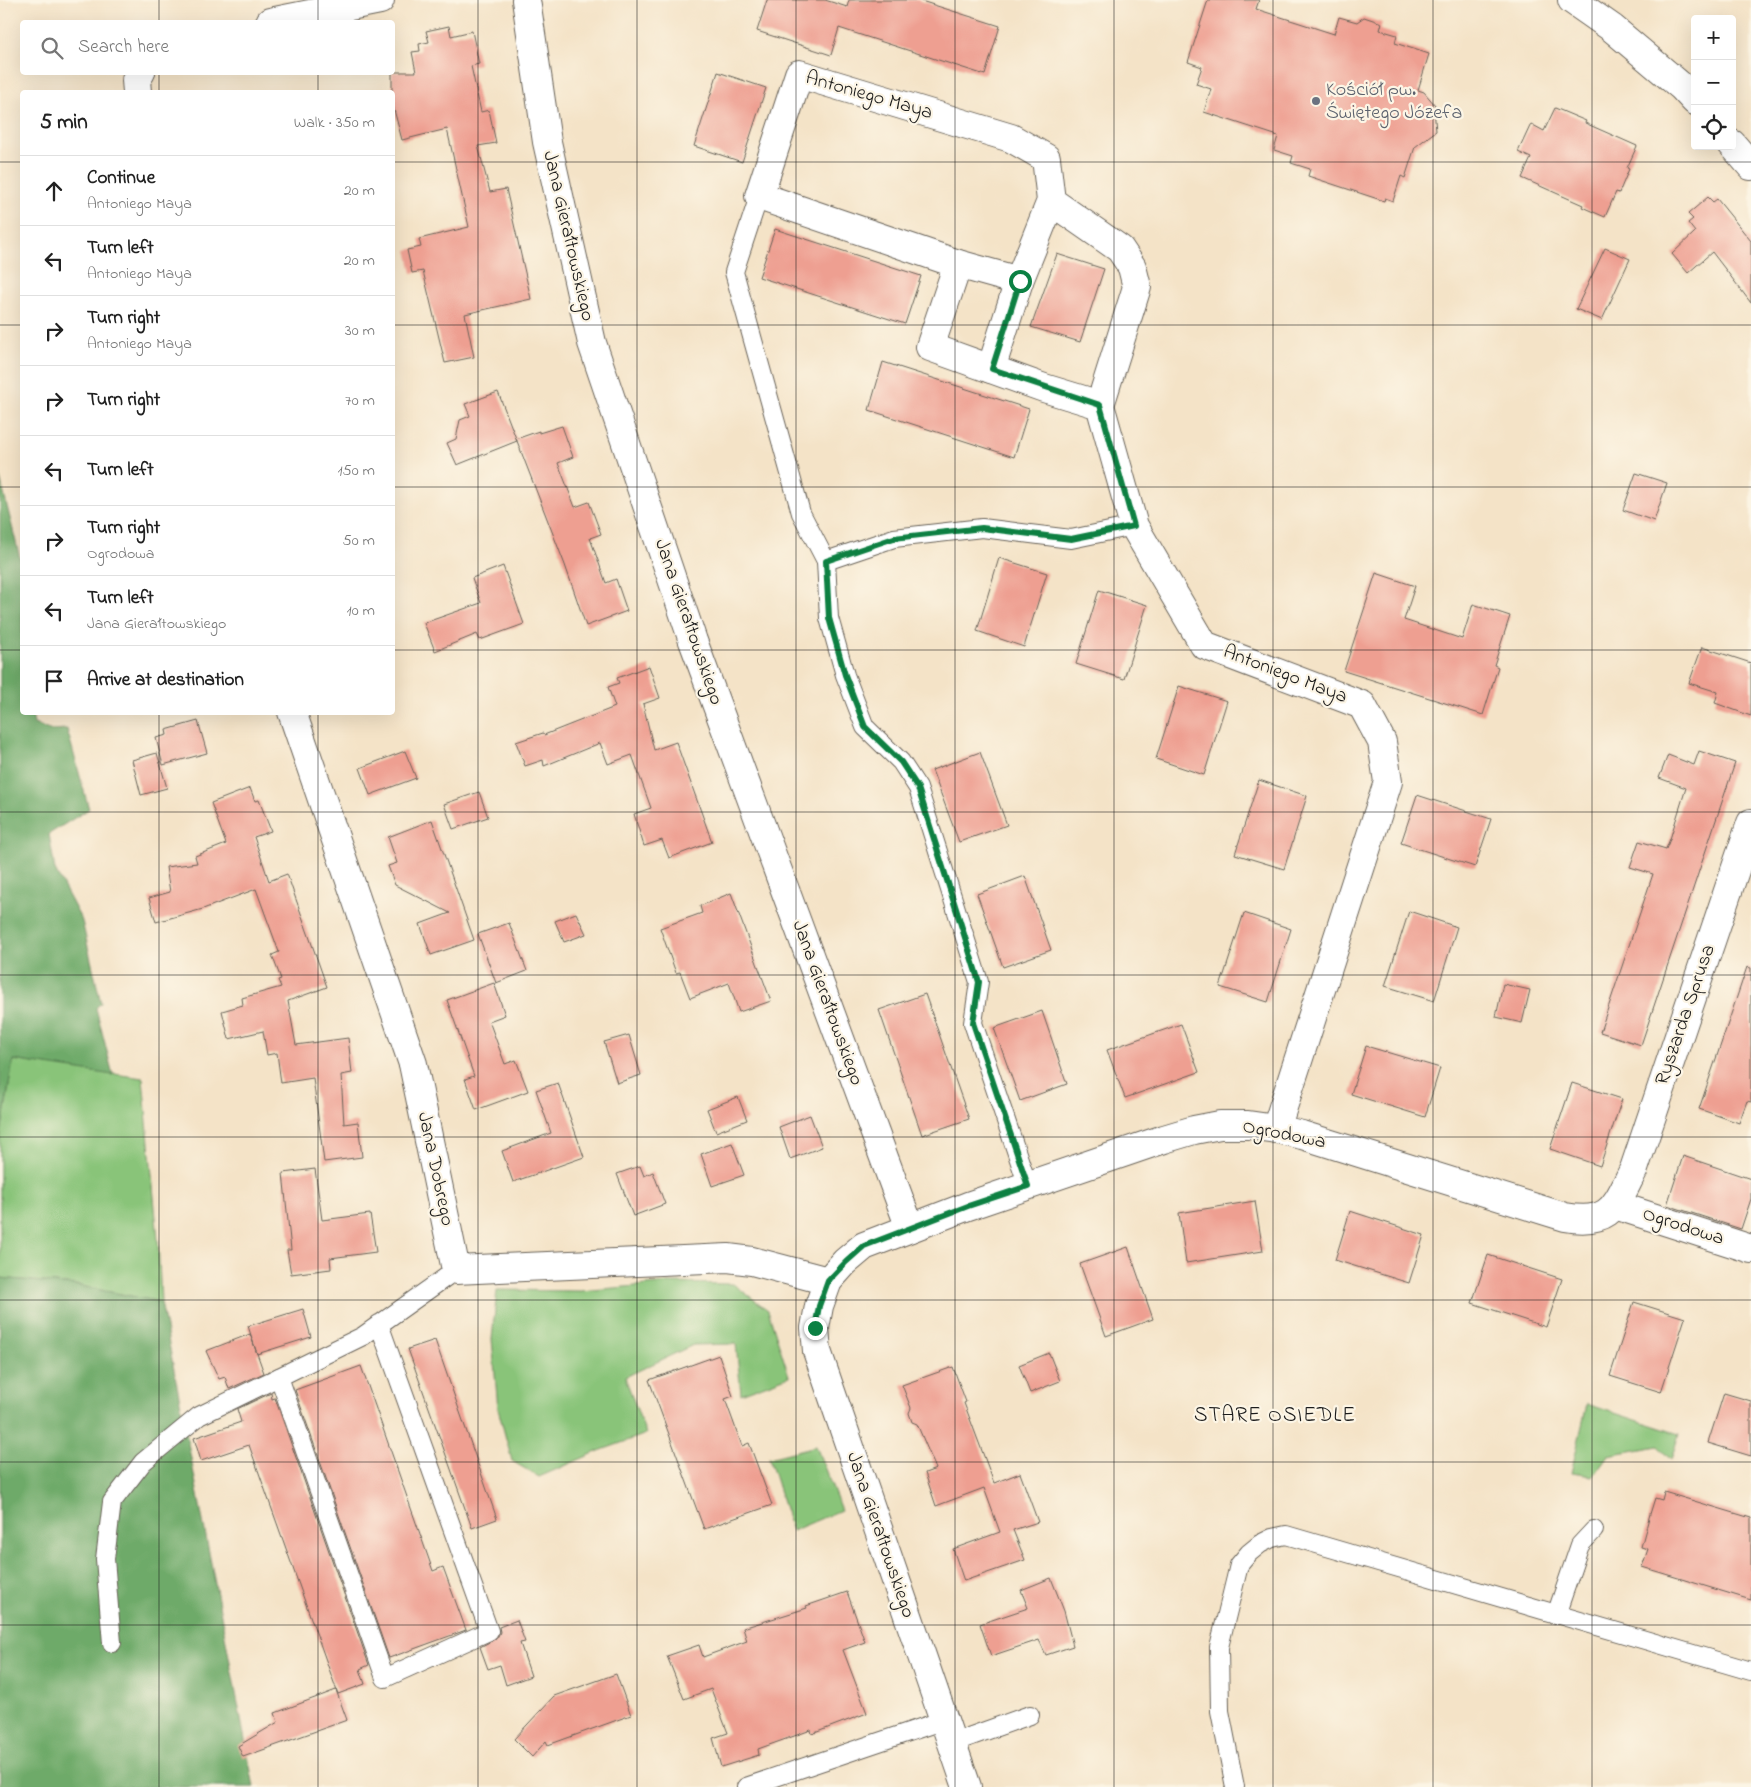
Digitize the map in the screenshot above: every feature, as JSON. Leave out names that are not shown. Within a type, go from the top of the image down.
[{"type":"street","points":[[280,20],[380,0]]},
{"type":"street","name":"Jana Gierałtowskiego","points":[[526,0],[547,142],[592,343],[693,641],[910,1228]]},
{"type":"street","points":[[1572,0],[1612,28],[1691,97]]},
{"type":"street","name":"Antoniego Maya","points":[[759,196],[799,74],[1011,138],[1046,158],[1051,201],[1020,281],[992,369]]},
{"type":"street","points":[[137,90],[136,80],[138,75]]},
{"type":"street","points":[[1736,149],[1751,166]]},
{"type":"street","points":[[759,196],[958,264],[1020,281]]},
{"type":"street","points":[[958,264],[930,347],[1100,405],[1137,287],[1132,267],[1120,249],[1051,201]]},
{"type":"street","name":"Antoniego Maya","points":[[1100,405],[1134,526],[1204,645],[1362,705],[1382,742],[1388,782],[1276,1130]]},
{"type":"street","name":"Jana Dobrego","points":[[293,715],[413,1064],[456,1270]]},
{"type":"street","name":"Ryszarda Sprusa","points":[[1615,1205],[1634,1169],[1751,823]]},
{"type":"street","name":"Ogrodowa","points":[[828,1281],[864,1246],[910,1228],[1164,1139],[1220,1125],[1248,1125],[1312,1138],[1566,1217],[1583,1220],[1601,1217],[1615,1205],[1751,1249]]},
{"type":"street","points":[[456,1270],[728,1258],[752,1261],[828,1281]]},
{"type":"street","name":"Jana Gierałtowskiego","points":[[828,1281],[819,1306],[815,1328],[817,1351],[967,1787]]},
{"type":"lane","points":[[759,196],[734,272],[801,513],[826,561],[829,618],[845,675],[865,727],[901,762],[918,788],[979,982],[973,1023],[1028,1186]]},
{"type":"lane","points":[[826,561],[894,538],[982,528],[1071,539],[1134,526]]},
{"type":"lane","points":[[112,1643],[105,1559],[112,1502],[143,1462],[199,1416],[363,1336],[456,1270]]},
{"type":"lane","points":[[279,1377],[385,1678],[489,1631],[379,1324]]},
{"type":"lane","points":[[1556,1615],[1580,1545],[1594,1530]]},
{"type":"lane","points":[[1235,1787],[1220,1711],[1219,1647],[1239,1565],[1260,1544],[1272,1538],[1286,1535],[1751,1671]]},
{"type":"lane","points":[[746,1787],[948,1732],[1030,1715]]},
{"type":"green space","points":[[0,478],[20,558],[20,715],[32,715],[34,724],[50,730],[67,729],[89,809],[49,834],[55,870],[82,921],[101,1003],[96,1008],[113,1075],[13,1060],[0,1140]]},
{"type":"green space","points":[[13,1060],[143,1078],[158,1240],[161,1302],[75,1285],[0,1278],[0,1140]]},
{"type":"green space","points":[[0,1278],[75,1285],[161,1302],[254,1787],[0,1787]]},
{"type":"green space","points":[[668,1283],[733,1284],[768,1310],[789,1376],[741,1394],[736,1344],[693,1345],[625,1377],[646,1434],[599,1451],[539,1477],[512,1461],[498,1409],[492,1339],[497,1290],[581,1291]]},
{"type":"green space","points":[[1587,1404],[1679,1434],[1671,1460],[1658,1446],[1608,1455],[1593,1476],[1571,1473]]},
{"type":"green space","points":[[816,1446],[841,1510],[792,1531],[769,1458]]},
{"type":"building","points":[[767,0],[825,0],[847,7],[849,0],[918,0],[1000,26],[985,75],[839,28],[831,55],[757,31]]},
{"type":"building","name":"Kościół pw. Świętego Józefa","points":[[1208,0],[1259,0],[1256,9],[1334,34],[1339,17],[1357,22],[1364,17],[1382,23],[1380,30],[1397,35],[1395,43],[1429,54],[1418,90],[1424,92],[1435,105],[1436,131],[1415,147],[1405,178],[1401,176],[1393,201],[1385,198],[1384,201],[1308,176],[1310,169],[1291,163],[1293,156],[1274,150],[1278,136],[1204,112],[1211,89],[1196,84],[1202,67],[1188,62]]},
{"type":"building","points":[[449,26],[451,36],[472,31],[479,64],[471,66],[481,112],[489,110],[496,143],[478,146],[490,192],[506,189],[531,299],[465,314],[474,357],[445,363],[423,271],[412,273],[407,250],[421,247],[419,239],[469,227],[447,129],[402,140],[395,113],[395,90],[392,90],[392,75],[395,75],[395,72],[416,72],[412,52],[420,51],[419,44],[429,42],[426,31]]},
{"type":"building","points":[[718,72],[766,88],[742,162],[694,146]]},
{"type":"building","points":[[1555,108],[1637,146],[1619,193],[1616,192],[1605,217],[1582,207],[1583,205],[1522,178],[1531,158],[1518,152],[1531,124],[1544,131]]},
{"type":"building","points":[[1708,197],[1713,202],[1717,199],[1751,241],[1751,303],[1712,252],[1688,273],[1672,254],[1695,232],[1688,223],[1693,219],[1688,214]]},
{"type":"building","points":[[775,229],[921,276],[905,324],[759,277]]},
{"type":"building","points":[[1605,248],[1630,259],[1602,320],[1576,309]]},
{"type":"building","points":[[1057,254],[1104,269],[1080,342],[1031,327]]},
{"type":"building","points":[[883,362],[1029,409],[1014,457],[869,410]]},
{"type":"building","points":[[498,392],[516,439],[562,426],[573,457],[558,463],[575,507],[589,502],[601,534],[590,538],[606,583],[616,579],[627,611],[586,626],[565,565],[517,441],[457,465],[447,443],[456,439],[460,420],[470,416],[465,404]]},
{"type":"building","points":[[1636,473],[1667,483],[1654,521],[1623,510]]},
{"type":"building","points":[[999,558],[1047,573],[1024,647],[977,631]]},
{"type":"building","points":[[503,566],[524,624],[480,640],[477,634],[435,651],[424,623],[481,603],[472,578]]},
{"type":"building","points":[[1376,573],[1415,586],[1404,620],[1462,639],[1473,604],[1510,616],[1494,665],[1498,667],[1483,715],[1344,671]]},
{"type":"building","points":[[1099,590],[1147,605],[1124,679],[1076,664]]},
{"type":"building","points":[[1702,647],[1751,663],[1751,716],[1715,703],[1718,692],[1689,683]]},
{"type":"building","points":[[649,666],[660,698],[643,704],[654,750],[676,742],[712,842],[669,858],[662,840],[644,846],[634,814],[651,808],[632,755],[608,764],[600,743],[544,766],[543,760],[525,766],[516,742],[543,733],[544,735],[615,707],[608,687],[619,683],[617,678]]},
{"type":"building","points":[[1179,686],[1227,701],[1204,775],[1156,759]]},
{"type":"building","points":[[198,721],[207,753],[163,765],[156,738],[167,735],[166,730]]},
{"type":"building","points":[[405,751],[416,778],[370,795],[360,768]]},
{"type":"building","points":[[1699,751],[1735,763],[1641,1045],[1600,1032],[1653,874],[1630,867],[1639,841],[1666,849],[1670,839],[1686,788],[1659,778],[1668,755],[1694,765]]},
{"type":"building","points":[[980,752],[1007,825],[959,842],[932,770]]},
{"type":"building","points":[[157,753],[167,788],[141,795],[132,760]]},
{"type":"building","points":[[1259,780],[1307,796],[1284,869],[1235,854]]},
{"type":"building","points":[[250,788],[255,801],[259,800],[271,831],[254,837],[269,881],[287,874],[327,987],[288,1001],[296,1045],[348,1038],[352,1073],[341,1075],[344,1124],[358,1122],[362,1157],[324,1162],[313,1078],[281,1083],[277,1053],[267,1055],[263,1031],[229,1039],[222,1011],[243,1005],[242,998],[281,987],[278,980],[281,979],[272,955],[279,952],[256,889],[203,909],[156,922],[149,898],[170,892],[166,867],[197,863],[195,856],[226,844],[211,803]]},
{"type":"building","points":[[479,792],[488,817],[453,829],[444,804]]},
{"type":"building","points":[[1417,795],[1491,819],[1475,867],[1401,843]]},
{"type":"building","points":[[432,820],[474,940],[431,955],[420,924],[450,913],[395,885],[388,866],[397,863],[388,837]]},
{"type":"building","points":[[1025,876],[1051,950],[1003,967],[977,894]]},
{"type":"building","points":[[731,893],[771,1001],[739,1012],[729,983],[690,998],[680,972],[676,973],[660,928],[702,913],[700,906]]},
{"type":"building","points":[[1409,911],[1457,927],[1434,1001],[1385,986]]},
{"type":"building","points":[[576,913],[586,934],[564,942],[555,921]]},
{"type":"building","points":[[1244,913],[1291,929],[1268,1002],[1220,987]]},
{"type":"building","points":[[509,923],[527,971],[496,983],[478,934]]},
{"type":"building","points":[[1747,967],[1751,968],[1751,1102],[1747,1101],[1739,1123],[1699,1109]]},
{"type":"building","points":[[494,983],[505,1015],[489,1021],[505,1064],[516,1060],[528,1091],[476,1110],[465,1079],[474,1076],[447,1000]]},
{"type":"building","points":[[1503,984],[1530,990],[1522,1023],[1496,1017]]},
{"type":"building","points":[[925,994],[969,1119],[922,1135],[879,1010]]},
{"type":"building","points":[[1042,1011],[1067,1084],[1020,1101],[994,1028]]},
{"type":"building","points":[[1181,1024],[1199,1072],[1125,1098],[1107,1050]]},
{"type":"building","points":[[629,1035],[641,1075],[617,1083],[604,1042]]},
{"type":"building","points":[[1366,1046],[1440,1068],[1425,1117],[1351,1094]]},
{"type":"building","points":[[558,1083],[584,1157],[513,1182],[502,1151],[551,1133],[536,1090]]},
{"type":"building","points":[[1572,1083],[1622,1099],[1600,1166],[1550,1149]]},
{"type":"building","points":[[738,1097],[747,1120],[716,1132],[707,1109]]},
{"type":"building","points":[[810,1115],[822,1147],[790,1159],[779,1127]]},
{"type":"building","points":[[732,1143],[744,1175],[712,1186],[701,1154]]},
{"type":"building","points":[[1683,1156],[1751,1179],[1751,1199],[1741,1229],[1667,1205]]},
{"type":"building","points":[[640,1166],[644,1176],[653,1172],[665,1204],[633,1216],[617,1174]]},
{"type":"building","points":[[315,1169],[322,1220],[370,1214],[376,1252],[330,1258],[331,1269],[291,1274],[287,1250],[291,1250],[283,1173]]},
{"type":"building","points":[[1255,1201],[1263,1251],[1186,1263],[1179,1213]]},
{"type":"building","points":[[1350,1211],[1424,1235],[1409,1283],[1335,1260]]},
{"type":"building","points":[[1128,1247],[1153,1319],[1106,1336],[1080,1264]]},
{"type":"building","points":[[1488,1255],[1562,1279],[1546,1327],[1472,1303]]},
{"type":"building","points":[[1634,1302],[1685,1318],[1661,1392],[1610,1376]]},
{"type":"building","points":[[303,1309],[311,1337],[257,1354],[248,1326]]},
{"type":"building","points":[[250,1334],[264,1373],[229,1389],[225,1377],[219,1379],[206,1351]]},
{"type":"building","points":[[435,1340],[497,1519],[472,1528],[408,1349]]},
{"type":"building","points":[[1049,1353],[1060,1381],[1030,1393],[1019,1365]]},
{"type":"building","points":[[719,1355],[733,1396],[725,1399],[742,1446],[749,1443],[772,1505],[704,1529],[649,1380]]},
{"type":"building","points":[[361,1366],[433,1571],[443,1567],[466,1630],[389,1658],[295,1390]]},
{"type":"building","points":[[953,1367],[966,1402],[964,1403],[994,1483],[1020,1473],[1038,1522],[1013,1530],[1025,1560],[964,1581],[953,1549],[1000,1532],[984,1488],[936,1506],[925,1473],[936,1469],[917,1424],[912,1422],[909,1413],[911,1408],[902,1385]]},
{"type":"building","points":[[271,1393],[272,1399],[275,1398],[369,1665],[360,1669],[365,1684],[338,1694],[249,1445],[201,1461],[194,1438],[241,1422],[237,1409]]},
{"type":"building","points":[[1724,1393],[1751,1401],[1751,1456],[1708,1443]]},
{"type":"building","points":[[1664,1492],[1751,1518],[1751,1600],[1642,1567],[1648,1549],[1641,1547],[1650,1514],[1655,1498],[1662,1500]]},
{"type":"building","points":[[1051,1578],[1064,1611],[1073,1646],[1046,1655],[1039,1640],[991,1656],[980,1624],[1028,1608],[1021,1590]]},
{"type":"building","points":[[847,1592],[865,1642],[843,1650],[867,1713],[812,1734],[811,1730],[758,1749],[759,1755],[721,1767],[713,1738],[728,1733],[711,1689],[684,1699],[667,1656],[699,1645],[703,1657],[747,1641],[743,1628],[807,1608],[806,1606]]},
{"type":"building","points":[[517,1620],[525,1642],[520,1643],[531,1676],[506,1685],[500,1665],[488,1669],[480,1647],[497,1638],[500,1632],[499,1627]]},
{"type":"building","points":[[616,1674],[631,1715],[548,1745],[546,1741],[532,1757],[514,1739],[554,1696]]},
{"type":"building","points":[[336,1690],[347,1720],[243,1757],[238,1746],[278,1722],[275,1713]]},
{"type":"place","name":"Kościół pw. Świętego Józefa","points":[[1316,101]]},
{"type":"district","name":"STARE OSIEDLE","points":[[1275,1416]]},
{"type":"route","points":[[815,1328],[819,1306],[828,1281],[864,1246],[968,1206],[1028,1186],[973,1023],[979,982],[918,788],[901,762],[865,727],[845,675],[829,618],[826,561],[894,538],[982,528],[1071,539],[1134,526],[1100,405],[1044,388],[992,369],[1020,281]]}]
